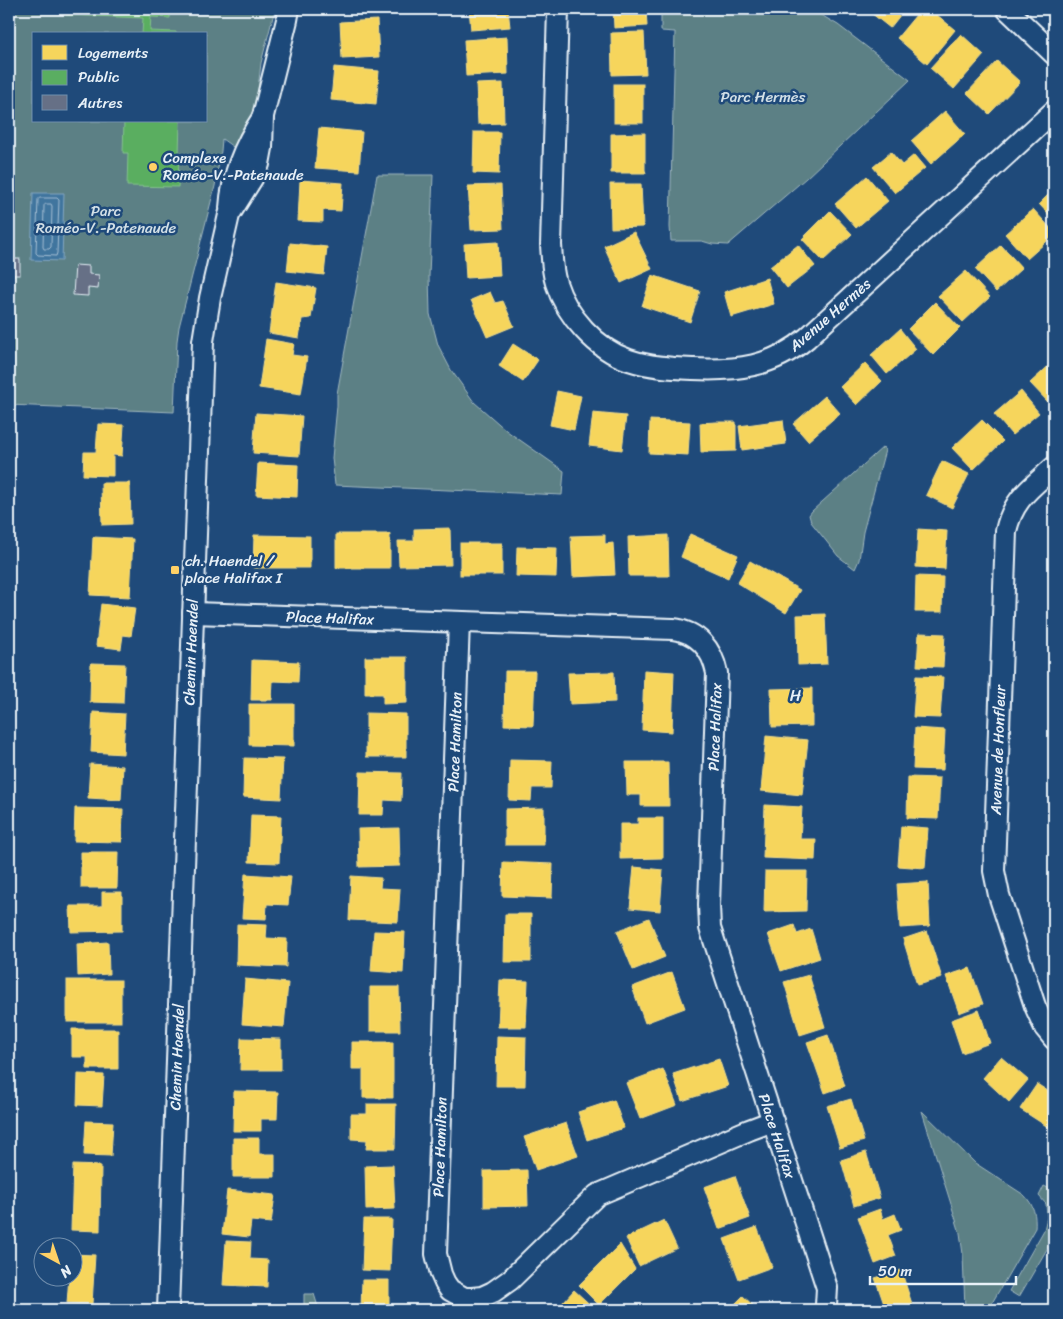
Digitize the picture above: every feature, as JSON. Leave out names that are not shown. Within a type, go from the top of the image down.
[{"type":"street","name":"Chemin Haendel","points":[[168,1310],[203,341],[210,298],[229,215],[259,164],[262,148],[263,116],[288,20],[289,9]]},
{"type":"street","name":"Avenue Hermès","points":[[558,9],[550,245],[556,284],[564,301],[581,326],[596,340],[605,348],[628,360],[644,364],[703,369],[735,369],[763,363],[792,349],[807,338],[1054,111]]},
{"type":"street","points":[[1007,9],[1054,54]]},
{"type":"street","name":"Avenue de Honfleur","points":[[1054,467],[1021,498],[1009,519],[1006,531],[994,871],[999,895],[1035,1006],[1045,1028],[1054,1039]]},
{"type":"street","name":"Place Halifax","points":[[192,613],[673,629],[684,630],[694,635],[706,646],[715,664],[717,673],[709,920],[827,1288],[825,1310]]},
{"type":"street","name":"Place Hamilton","points":[[459,622],[436,1254],[437,1264],[444,1283],[450,1290],[464,1298],[482,1297],[493,1292],[510,1280],[597,1195],[773,1122]]},
{"type":"green space","name":"Parc Roméo-V.-Patenaude","points":[[9,9],[275,9],[261,63],[252,123],[236,149],[222,139],[215,186],[179,327],[174,412],[9,405]]},
{"type":"green space","name":"Parc Hermès","points":[[661,9],[811,9],[838,25],[910,80],[806,178],[728,245],[702,241],[671,241],[675,32],[661,31]]},
{"type":"green space","points":[[377,175],[433,175],[429,276],[430,314],[438,345],[451,370],[474,402],[507,431],[564,471],[562,495],[335,485],[332,458],[337,394]]},
{"type":"green space","points":[[883,447],[885,450],[863,532],[859,560],[855,569],[838,556],[811,522],[809,515]]},
{"type":"green space","points":[[922,1111],[975,1163],[1024,1195],[1034,1210],[1035,1228],[988,1310],[965,1310],[963,1254],[960,1233]]},
{"type":"green space","points":[[1044,1186],[1054,1191],[1054,1237],[1019,1297],[1009,1291],[1044,1230],[1047,1217],[1046,1204],[1039,1196]]},
{"type":"green space","points":[[304,1294],[314,1294],[319,1310],[304,1310]]},
{"type":"water","points":[[33,193],[64,193],[62,261],[31,260]]},
{"type":"building: Logements","points":[[469,9],[508,9],[510,27],[471,30]]},
{"type":"building: Logements","points":[[613,9],[646,9],[647,26],[614,28]]},
{"type":"building: Logements","points":[[866,9],[905,9],[890,28]]},
{"type":"building: Logements","points":[[921,9],[930,9],[955,30],[927,64],[897,38]]},
{"type":"building: Logements","points":[[377,20],[379,57],[342,59],[340,22]]},
{"type":"building: Logements","points":[[644,32],[646,74],[612,75],[611,33]]},
{"type":"building: Logements","points":[[961,34],[984,55],[954,89],[930,68]]},
{"type":"building: Logements","points":[[507,37],[508,74],[466,76],[464,40]]},
{"type":"building: Logements","points":[[997,61],[1020,82],[989,114],[967,93]]},
{"type":"building: Logements","points":[[334,67],[379,71],[376,104],[331,100]]},
{"type":"building: Logements","points":[[503,83],[504,123],[478,124],[476,84]]},
{"type":"building: Logements","points":[[614,84],[643,84],[643,123],[614,123]]},
{"type":"building: Logements","points":[[945,111],[965,134],[931,164],[911,141]]},
{"type":"building: Logements","points":[[319,128],[362,132],[359,171],[315,168]]},
{"type":"building: Logements","points":[[474,132],[500,132],[499,174],[473,173]]},
{"type":"building: Logements","points":[[645,133],[646,173],[611,173],[611,134]]},
{"type":"building: Logements","points":[[891,152],[902,165],[914,155],[925,168],[895,193],[873,167]]},
{"type":"building: Logements","points":[[867,176],[888,201],[856,228],[835,204]]},
{"type":"building: Logements","points":[[300,180],[343,183],[341,211],[323,210],[323,222],[298,221]]},
{"type":"building: Logements","points":[[610,184],[641,184],[643,227],[611,228]]},
{"type":"building: Logements","points":[[501,185],[503,229],[471,230],[468,186]]},
{"type":"building: Logements","points":[[1054,189],[1054,220],[1039,204]]},
{"type":"building: Logements","points":[[1033,209],[1054,232],[1054,235],[1027,259],[1005,234]]},
{"type":"building: Logements","points":[[830,211],[852,234],[823,261],[802,239]]},
{"type":"building: Logements","points":[[634,232],[652,269],[621,283],[604,246]]},
{"type":"building: Logements","points":[[498,242],[500,276],[466,278],[464,244]]},
{"type":"building: Logements","points":[[290,243],[327,247],[324,275],[287,271]]},
{"type":"building: Logements","points":[[798,245],[815,266],[787,288],[770,267]]},
{"type":"building: Logements","points":[[1001,245],[1022,268],[996,292],[975,269]]},
{"type":"building: Logements","points":[[966,271],[990,297],[963,322],[938,296]]},
{"type":"building: Logements","points":[[652,275],[700,291],[690,322],[642,306]]},
{"type":"building: Logements","points":[[767,278],[774,304],[731,317],[724,292]]},
{"type":"building: Logements","points":[[276,282],[316,288],[311,318],[302,319],[299,338],[269,333]]},
{"type":"building: Logements","points":[[490,292],[495,303],[503,301],[514,326],[487,337],[471,300]]},
{"type":"building: Logements","points":[[935,302],[960,328],[933,355],[908,329]]},
{"type":"building: Logements","points":[[900,329],[916,349],[887,374],[871,355]]},
{"type":"building: Logements","points":[[266,339],[294,344],[292,355],[307,357],[301,394],[259,388]]},
{"type":"building: Logements","points":[[513,344],[538,360],[523,382],[499,366]]},
{"type":"building: Logements","points":[[1054,361],[1054,398],[1049,403],[1030,383]]},
{"type":"building: Logements","points":[[865,363],[882,381],[857,405],[840,387]]},
{"type":"building: Logements","points":[[557,391],[581,396],[574,430],[550,425]]},
{"type":"building: Logements","points":[[1021,391],[1039,413],[1012,435],[994,414]]},
{"type":"building: Logements","points":[[825,396],[840,413],[808,441],[793,424]]},
{"type":"building: Logements","points":[[256,413],[302,416],[299,456],[253,453]]},
{"type":"building: Logements","points":[[593,413],[626,416],[622,450],[589,446]]},
{"type":"building: Logements","points":[[650,420],[690,422],[688,455],[649,453]]},
{"type":"building: Logements","points":[[783,420],[786,444],[742,450],[739,426]]},
{"type":"building: Logements","points":[[982,420],[1003,441],[973,470],[952,448]]},
{"type":"building: Logements","points":[[736,422],[736,451],[701,452],[700,423]]},
{"type":"building: Logements","points":[[98,424],[124,425],[122,456],[113,455],[113,476],[83,475],[84,452],[96,452]]},
{"type":"building: Logements","points":[[942,461],[969,474],[952,508],[926,495]]},
{"type":"building: Logements","points":[[258,463],[298,465],[297,497],[256,495]]},
{"type":"building: Logements","points":[[101,483],[130,483],[131,524],[102,525]]},
{"type":"building: Logements","points":[[450,528],[451,565],[399,566],[398,541],[414,541],[414,529]]},
{"type":"building: Logements","points":[[918,529],[947,531],[945,569],[916,567]]},
{"type":"building: Logements","points":[[336,534],[390,534],[390,568],[336,568]]},
{"type":"building: Logements","points":[[690,534],[738,555],[728,578],[681,557]]},
{"type":"building: Logements","points":[[254,535],[310,536],[310,568],[253,568]]},
{"type":"building: Logements","points":[[605,535],[605,544],[613,543],[615,575],[573,577],[571,536]]},
{"type":"building: Logements","points":[[668,535],[669,576],[629,576],[628,537]]},
{"type":"building: Logements","points":[[93,537],[133,539],[130,597],[90,595]]},
{"type":"building: Logements","points":[[460,543],[502,543],[502,575],[460,575]]},
{"type":"building: Logements","points":[[517,547],[557,548],[556,577],[516,576]]},
{"type":"building: Logements","points":[[750,561],[800,590],[786,613],[737,583]]},
{"type":"building: Logements","points":[[916,576],[943,577],[942,612],[915,612]]},
{"type":"building: Logements","points":[[101,604],[135,608],[131,636],[123,635],[121,649],[96,646]]},
{"type":"building: Logements","points":[[825,614],[827,664],[798,665],[797,615]]},
{"type":"building: Logements","points":[[919,633],[945,634],[943,667],[917,666]]},
{"type":"building: Logements","points":[[365,657],[407,657],[407,703],[383,704],[383,694],[365,694]]},
{"type":"building: Logements","points":[[252,660],[299,662],[298,682],[273,681],[272,700],[251,700]]},
{"type":"building: Logements","points":[[91,663],[125,664],[123,703],[90,702]]},
{"type":"building: Logements","points":[[644,670],[674,672],[672,732],[642,730]]},
{"type":"building: Logements","points":[[505,671],[535,671],[533,726],[504,725]]},
{"type":"building: Logements","points":[[614,672],[615,702],[570,704],[568,673]]},
{"type":"building: Logements","points":[[916,676],[943,677],[940,718],[913,717]]},
{"type":"building: Logements","points":[[812,688],[812,726],[772,727],[771,689]]},
{"type":"building: Logements","points":[[249,704],[294,704],[294,746],[249,745]]},
{"type":"building: Logements","points":[[93,712],[125,714],[123,754],[91,752]]},
{"type":"building: Logements","points":[[366,713],[406,714],[406,757],[366,757]]},
{"type":"building: Logements","points":[[915,728],[945,730],[943,770],[913,769]]},
{"type":"building: Logements","points":[[766,736],[808,740],[802,795],[761,791]]},
{"type":"building: Logements","points":[[244,758],[283,759],[281,799],[243,797]]},
{"type":"building: Logements","points":[[510,760],[552,761],[551,788],[532,788],[531,801],[509,800]]},
{"type":"building: Logements","points":[[626,762],[668,762],[669,806],[641,806],[641,795],[627,795]]},
{"type":"building: Logements","points":[[90,764],[123,766],[121,800],[88,798]]},
{"type":"building: Logements","points":[[360,772],[402,773],[401,801],[384,800],[383,815],[359,815]]},
{"type":"building: Logements","points":[[908,777],[940,778],[938,819],[907,818]]},
{"type":"building: Logements","points":[[765,805],[802,807],[800,839],[816,839],[815,860],[763,858]]},
{"type":"building: Logements","points":[[75,808],[123,809],[122,842],[74,841]]},
{"type":"building: Logements","points":[[544,808],[544,845],[505,845],[505,809]]},
{"type":"building: Logements","points":[[251,815],[281,816],[279,863],[249,862]]},
{"type":"building: Logements","points":[[638,818],[663,818],[663,858],[620,859],[620,824],[638,824]]},
{"type":"building: Logements","points":[[901,826],[928,828],[925,868],[898,866]]},
{"type":"building: Logements","points":[[399,828],[400,866],[359,867],[358,829]]},
{"type":"building: Logements","points":[[81,852],[118,852],[117,888],[81,888]]},
{"type":"building: Logements","points":[[503,862],[553,864],[552,898],[502,896]]},
{"type":"building: Logements","points":[[634,867],[663,870],[660,911],[630,908]]},
{"type":"building: Logements","points":[[765,871],[807,871],[806,911],[764,912]]},
{"type":"building: Logements","points":[[245,874],[291,877],[288,905],[267,904],[266,919],[242,918]]},
{"type":"building: Logements","points":[[351,876],[381,878],[380,888],[400,889],[398,922],[349,920]]},
{"type":"building: Logements","points":[[928,882],[930,926],[900,928],[897,884]]},
{"type":"building: Logements","points":[[102,892],[122,892],[122,931],[71,932],[70,906],[102,906]]},
{"type":"building: Logements","points":[[505,914],[531,914],[531,962],[504,962]]},
{"type":"building: Logements","points":[[649,918],[665,957],[633,970],[617,931]]},
{"type":"building: Logements","points":[[237,924],[267,925],[266,938],[287,939],[286,967],[236,965]]},
{"type":"building: Logements","points":[[794,925],[797,934],[811,929],[820,958],[781,971],[768,934]]},
{"type":"building: Logements","points":[[374,931],[405,932],[403,973],[371,971]]},
{"type":"building: Logements","points":[[927,931],[942,978],[917,985],[903,939]]},
{"type":"building: Logements","points":[[108,942],[109,974],[78,976],[77,944]]},
{"type":"building: Logements","points":[[970,968],[983,1004],[959,1013],[946,976]]},
{"type":"building: Logements","points":[[672,972],[685,1008],[645,1023],[632,987]]},
{"type":"building: Logements","points":[[809,975],[825,1027],[800,1035],[784,982]]},
{"type":"building: Logements","points":[[245,979],[288,983],[284,1027],[242,1024]]},
{"type":"building: Logements","points":[[67,980],[121,980],[121,1022],[67,1022]]},
{"type":"building: Logements","points":[[500,980],[528,981],[526,1027],[498,1027]]},
{"type":"building: Logements","points":[[370,987],[399,987],[400,1031],[370,1031]]},
{"type":"building: Logements","points":[[979,1010],[990,1043],[962,1053],[951,1020]]},
{"type":"building: Logements","points":[[72,1029],[118,1029],[118,1069],[87,1069],[87,1057],[72,1057]]},
{"type":"building: Logements","points":[[828,1035],[845,1086],[825,1093],[807,1042]]},
{"type":"building: Logements","points":[[497,1036],[526,1037],[525,1086],[496,1086]]},
{"type":"building: Logements","points":[[241,1038],[281,1039],[281,1070],[240,1070]]},
{"type":"building: Logements","points":[[352,1042],[393,1042],[393,1098],[363,1098],[363,1069],[352,1069]]},
{"type":"building: Logements","points":[[1001,1057],[1028,1080],[1009,1102],[983,1078]]},
{"type":"building: Logements","points":[[719,1059],[728,1086],[682,1101],[673,1074]]},
{"type":"building: Logements","points":[[663,1069],[677,1105],[640,1119],[626,1083]]},
{"type":"building: Logements","points":[[78,1074],[104,1075],[102,1106],[77,1105]]},
{"type":"building: Logements","points":[[1037,1084],[1054,1095],[1054,1124],[1051,1129],[1020,1109]]},
{"type":"building: Logements","points":[[234,1091],[278,1092],[277,1119],[261,1119],[261,1131],[233,1131]]},
{"type":"building: Logements","points":[[851,1099],[864,1141],[840,1148],[827,1106]]},
{"type":"building: Logements","points":[[614,1100],[624,1128],[587,1140],[578,1112]]},
{"type":"building: Logements","points":[[367,1104],[396,1104],[395,1149],[366,1149],[367,1140],[351,1139],[351,1114],[367,1114]]},
{"type":"building: Logements","points":[[86,1121],[113,1122],[111,1156],[84,1155]]},
{"type":"building: Logements","points":[[566,1123],[578,1156],[536,1170],[524,1137]]},
{"type":"building: Logements","points":[[233,1138],[259,1138],[259,1154],[275,1154],[275,1177],[233,1177]]},
{"type":"building: Logements","points":[[866,1152],[880,1198],[854,1206],[841,1160]]},
{"type":"building: Logements","points":[[73,1165],[101,1166],[100,1231],[71,1230]]},
{"type":"building: Logements","points":[[393,1165],[395,1209],[366,1210],[365,1166]]},
{"type":"building: Logements","points":[[527,1170],[528,1206],[484,1207],[484,1171]]},
{"type":"building: Logements","points":[[735,1176],[750,1218],[719,1229],[704,1187]]},
{"type":"building: Logements","points":[[227,1190],[275,1195],[271,1223],[251,1221],[249,1237],[222,1234]]},
{"type":"building: Logements","points":[[880,1209],[883,1219],[895,1214],[901,1230],[888,1235],[896,1256],[875,1264],[858,1217]]},
{"type":"building: Logements","points":[[364,1219],[392,1219],[390,1271],[362,1270]]},
{"type":"building: Logements","points":[[664,1220],[677,1248],[639,1266],[626,1238]]},
{"type":"building: Logements","points":[[757,1227],[772,1267],[739,1279],[724,1239]]},
{"type":"building: Logements","points":[[226,1241],[251,1242],[250,1259],[268,1260],[267,1287],[223,1285]]},
{"type":"building: Logements","points":[[620,1244],[635,1269],[599,1305],[579,1285]]},
{"type":"building: Logements","points":[[82,1254],[95,1255],[92,1304],[67,1303],[68,1286],[82,1286]]},
{"type":"building: Logements","points":[[901,1270],[914,1310],[886,1310],[875,1278]]},
{"type":"building: Logements","points":[[362,1280],[389,1280],[389,1310],[361,1310]]},
{"type":"building: Logements","points":[[574,1290],[596,1310],[556,1310]]},
{"type":"building: Logements","points":[[743,1296],[758,1310],[729,1310]]},
{"type":"building: Logements","points":[[223,1306],[265,1310],[222,1310]]},
{"type":"building: Public","points":[[66,9],[170,9],[170,18],[151,17],[150,31],[176,32],[142,32],[143,18],[66,15]]},
{"type":"building: Public","name":"Complexe Roméo-V.-Patenaude","points":[[124,122],[180,122],[178,187],[127,186],[128,153],[123,153]]},
{"type":"building: Autres","points":[[9,259],[20,259],[20,275],[9,275]]},
{"type":"building: Autres","points":[[75,265],[89,266],[89,274],[99,275],[98,289],[88,288],[88,296],[73,295]]},
{"type":"place","name":"Complexe Roméo-V.-Patenaude","points":[[153,167]]},
{"type":"place","name":"ch. Haendel / place Halifax I","points":[[175,570]]},
{"type":"district","name":"H","points":[[796,695]]}]
